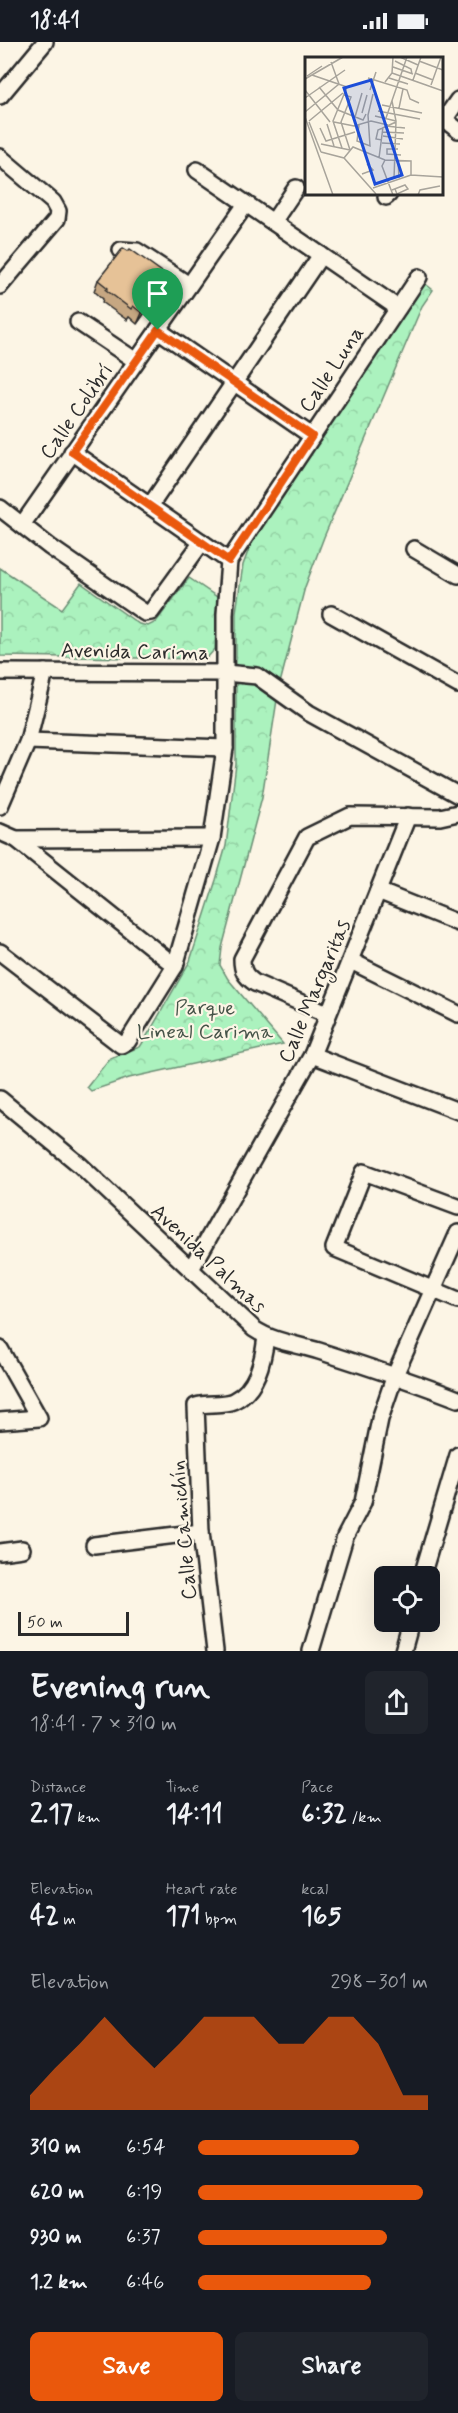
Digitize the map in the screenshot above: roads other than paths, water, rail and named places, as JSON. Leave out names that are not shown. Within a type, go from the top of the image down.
[{"type":"street","points":[[0,96],[45,42]]},
{"type":"street","points":[[443,119],[458,100]]},
{"type":"street","points":[[443,121],[458,130]]},
{"type":"street","points":[[0,157],[53,202],[58,211],[57,219],[0,286]]},
{"type":"street","points":[[197,170],[398,308]]},
{"type":"street","points":[[273,222],[296,188]]},
{"type":"street","name":"Calle Colibrí","points":[[22,525],[246,204]]},
{"type":"street","points":[[121,250],[137,251],[189,285]]},
{"type":"street","points":[[150,506],[321,255]]},
{"type":"street","name":"Calle Luna","points":[[0,952],[121,1045],[128,1041],[175,966],[212,838],[225,748],[225,614],[229,561],[419,277]]},
{"type":"street","points":[[78,322],[136,361]]},
{"type":"street","points":[[158,330],[312,436]]},
{"type":"street","points":[[72,452],[229,561]]},
{"type":"street","points":[[0,508],[50,547],[145,613],[151,612],[202,542]]},
{"type":"street","points":[[414,549],[458,575]]},
{"type":"street","points":[[331,614],[458,685]]},
{"type":"street","name":"Avenida Carima","points":[[0,672],[225,673],[257,676],[309,713],[458,795]]},
{"type":"street","points":[[0,806],[28,741],[45,672]]},
{"type":"street","points":[[28,741],[225,748]]},
{"type":"street","points":[[327,1014],[246,977],[242,968],[242,959],[307,837],[350,816],[440,816],[458,813]]},
{"type":"street","name":"Calle Margaritas","points":[[190,1269],[312,1055],[408,816]]},
{"type":"street","points":[[440,816],[458,824]]},
{"type":"street","points":[[0,832],[16,839],[175,966]]},
{"type":"street","points":[[16,839],[212,838]]},
{"type":"street","points":[[378,891],[458,923]]},
{"type":"street","points":[[351,961],[458,1014]]},
{"type":"street","points":[[312,1055],[458,1111]]},
{"type":"street","name":"Avenida Palmas","points":[[0,1099],[80,1165],[254,1329],[266,1337],[291,1342],[395,1375],[458,1399]]},
{"type":"street","points":[[458,1207],[364,1172],[334,1248],[458,1300]]},
{"type":"street","points":[[311,1651],[345,1537],[363,1502],[380,1419],[395,1375],[458,1233]]},
{"type":"street","name":"Calle Camichín","points":[[214,1651],[201,1532],[195,1406],[232,1402],[247,1390],[258,1376],[266,1337]]},
{"type":"street","points":[[0,1348],[39,1418],[0,1421]]},
{"type":"street","points":[[425,1566],[458,1455]]},
{"type":"street","points":[[94,1545],[201,1532]]},
{"type":"street","points":[[0,1551],[22,1549]]},
{"type":"street","points":[[403,1651],[408,1632]]},
{"type":"park label","name":"Parque Lineal Carima","points":[[205,1019]]}]
